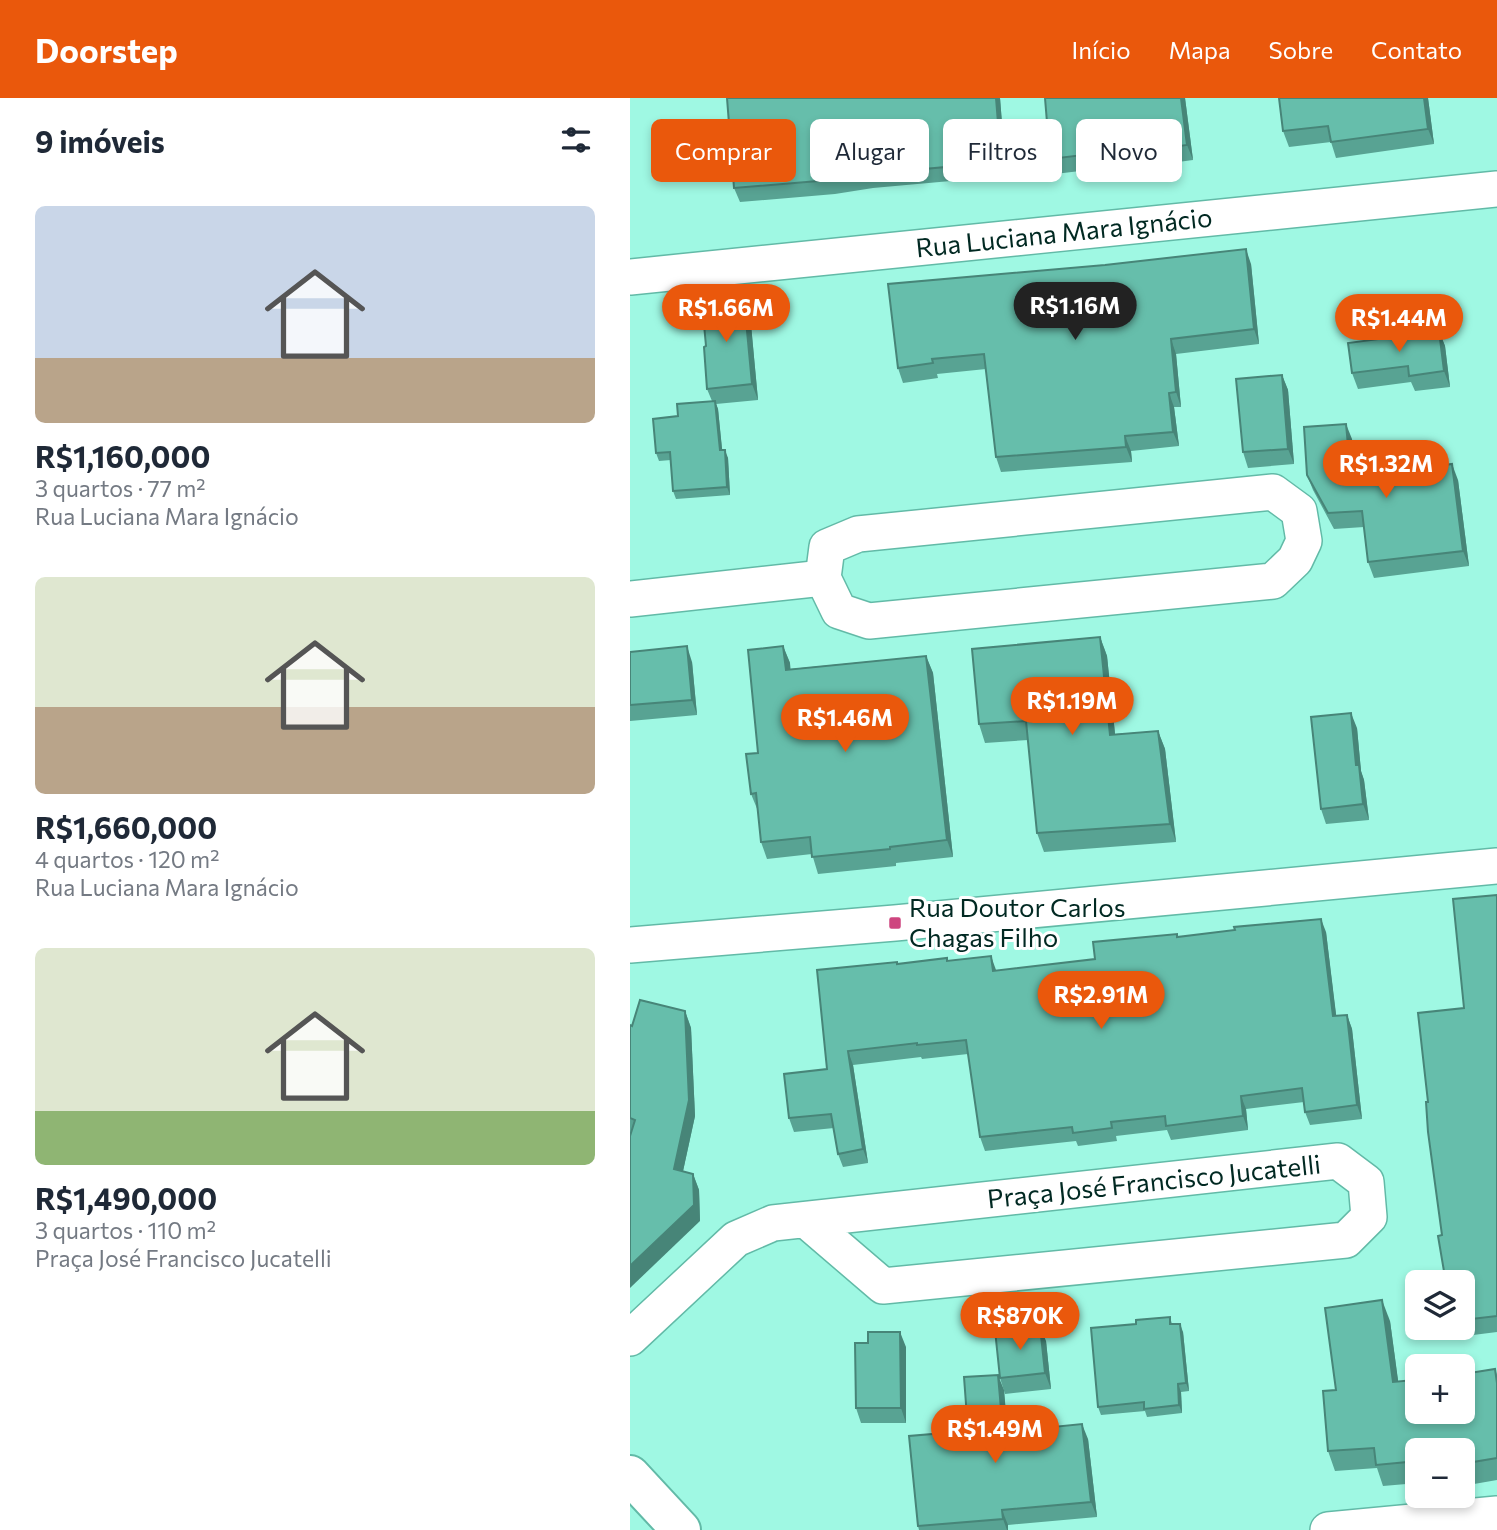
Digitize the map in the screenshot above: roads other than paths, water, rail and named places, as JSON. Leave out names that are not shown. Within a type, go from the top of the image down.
[{"type":"main road","points":[[630,1475],[681,1530]]},
{"type":"street","name":"Rua Luciana Mara Ignácio","points":[[630,277],[1497,189]]},
{"type":"street","points":[[1273,492],[1298,511],[1304,541],[1295,560],[1273,581],[869,621],[839,611],[823,578],[827,547],[858,534],[1273,492]]},
{"type":"street","points":[[630,599],[823,578]]},
{"type":"street","points":[[630,945],[895,923],[1497,866]]},
{"type":"street","name":"Praça José Francisco Jucatelli","points":[[630,1338],[736,1239],[773,1223],[1338,1161],[1366,1182],[1369,1217],[1346,1240],[883,1286],[806,1220]]},
{"type":"street","points":[[1328,1530],[1497,1514]]},
{"type":"place","name":"Rua Doutor Carlos Chagas Filho","points":[[895,923]]}]
